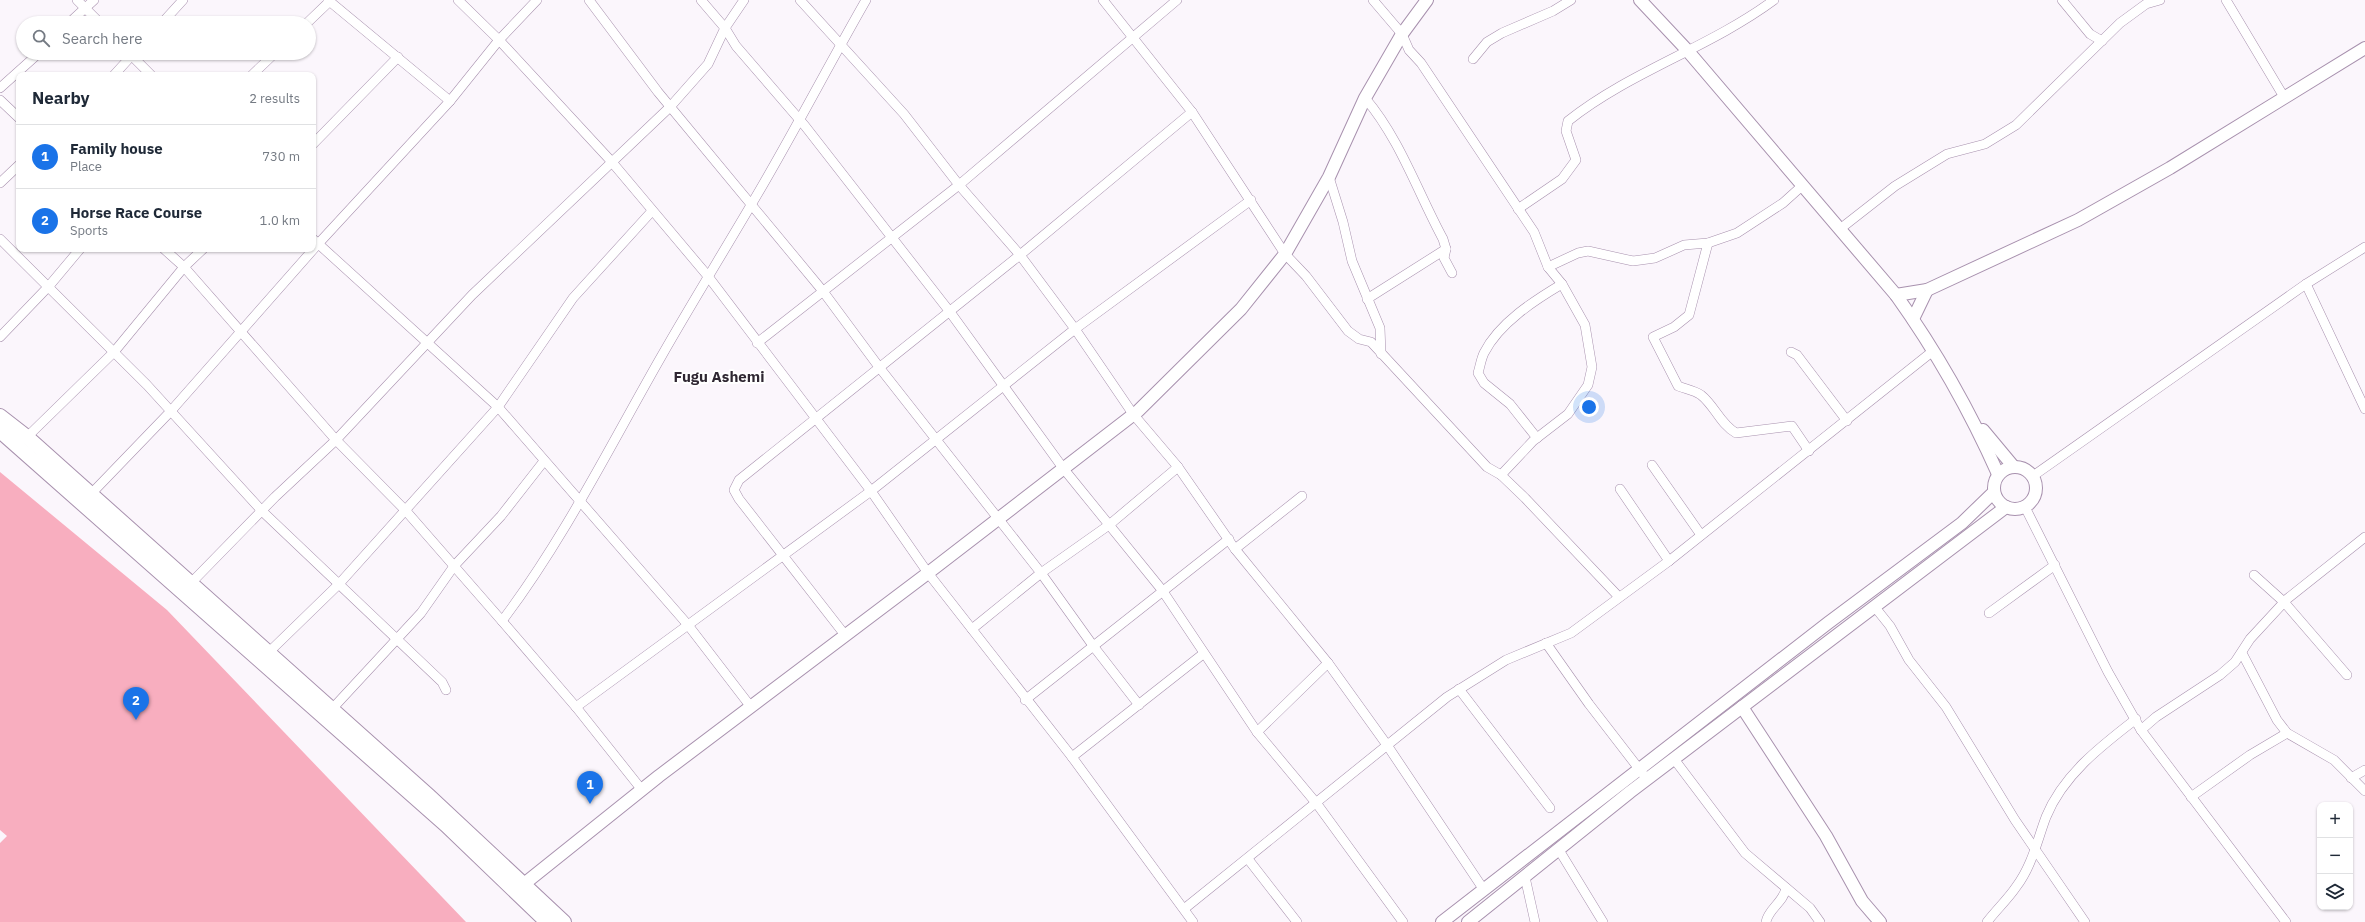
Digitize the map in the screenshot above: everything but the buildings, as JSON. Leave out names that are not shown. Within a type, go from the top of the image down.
[{"type":"main road","points":[[524,884],[642,790],[928,573],[1138,411],[1241,309],[1285,254],[1329,177],[1365,98],[1402,34],[1427,0]]},
{"type":"main road","points":[[1640,0],[1649,4],[1896,295],[1933,351],[1972,417],[1998,474],[1994,486],[1994,492],[2000,503],[2006,507],[2019,509],[2025,507],[2034,498],[2036,493],[2036,481],[2024,468],[2013,466],[1998,474]]},
{"type":"main road","points":[[1896,295],[1927,290],[2078,220],[2170,168],[2365,48]]},
{"type":"main road","points":[[1913,319],[1927,290]]},
{"type":"main road","points":[[0,416],[27,437],[90,495],[332,709],[564,922]]},
{"type":"main road","points":[[1972,417],[2013,466]]},
{"type":"main road","points":[[0,431],[446,825],[547,922]]},
{"type":"main road","points":[[1442,922],[1822,627],[1962,523],[1994,492]]},
{"type":"main road","points":[[1468,922],[1674,759],[2006,507]]},
{"type":"main road","points":[[1742,707],[1826,836],[1862,901],[1880,922]]},
{"type":"street","points":[[77,0],[93,16]]},
{"type":"street","points":[[76,16],[94,0]]},
{"type":"street","points":[[168,16],[183,0]]},
{"type":"street","points":[[458,0],[499,40],[611,161],[707,275],[757,343],[816,417],[871,491],[928,573],[1072,757],[1193,922]]},
{"type":"street","points":[[316,241],[450,101],[499,40],[537,0]]},
{"type":"street","points":[[589,0],[670,107],[822,290],[879,367],[1042,573],[1094,647],[1139,705]]},
{"type":"street","points":[[701,0],[725,28],[736,46],[800,120],[950,312],[1002,386],[1064,468],[1109,525],[1119,534],[1162,590],[1203,654],[1257,732],[1317,804],[1403,922]]},
{"type":"street","points":[[190,583],[336,440],[472,295],[611,161],[670,107],[708,64],[725,28],[744,0]]},
{"type":"street","points":[[800,0],[904,114],[959,185],[1020,256],[1075,329],[1133,414],[1178,467],[1235,549],[1328,663],[1387,745],[1484,890]]},
{"type":"street","points":[[502,621],[531,583],[581,500],[707,275],[751,206],[800,120],[840,44],[866,0]]},
{"type":"street","points":[[1103,0],[1192,112],[1285,254],[1306,276],[1348,331],[1359,339],[1371,342],[1487,467],[1501,475],[1619,597]]},
{"type":"street","points":[[757,343],[822,290],[892,238],[959,185],[1177,0]]},
{"type":"street","points":[[1373,0],[1402,34],[1409,50],[1420,63],[1534,232],[1548,267],[1562,284],[1585,325],[1592,367],[1588,385],[1568,414],[1536,438],[1501,475]]},
{"type":"street","points":[[1473,59],[1487,42],[1502,33],[1553,11],[1571,0]]},
{"type":"street","points":[[1518,209],[1562,178],[1576,160],[1566,131],[1568,121],[1603,95],[1688,50],[1718,36],[1774,0]]},
{"type":"street","points":[[2062,0],[2090,34],[2102,41]]},
{"type":"street","points":[[1840,229],[1895,186],[1947,154],[1985,144],[2016,125],[2120,23],[2146,4],[2160,0]]},
{"type":"street","points":[[2226,0],[2284,97]]},
{"type":"street","points":[[314,16],[329,1],[450,101]]},
{"type":"street","points":[[316,141],[398,57]]},
{"type":"street","points":[[18,72],[31,60]]},
{"type":"street","points":[[117,72],[127,60]]},
{"type":"street","points":[[137,60],[148,72]]},
{"type":"street","points":[[255,72],[268,60]]},
{"type":"street","points":[[0,88],[16,74]]},
{"type":"street","points":[[1365,98],[1374,109],[1416,183],[1443,239],[1446,249],[1444,258],[1452,273]]},
{"type":"street","points":[[0,100],[16,115]]},
{"type":"street","points":[[845,636],[784,555],[739,499],[734,490],[739,480],[816,417],[1020,256],[1192,112]]},
{"type":"street","points":[[0,183],[16,168]]},
{"type":"street","points":[[1329,177],[1344,222],[1352,261],[1380,328],[1381,354]]},
{"type":"street","points":[[1548,267],[1578,252],[1588,251],[1633,261],[1654,258],[1684,245],[1708,243],[1737,233],[1783,203],[1803,185]]},
{"type":"street","points":[[576,707],[871,491],[935,438],[1075,329],[1251,200]]},
{"type":"street","points":[[268,653],[339,584],[406,511],[439,470],[498,407],[573,298],[652,211]]},
{"type":"street","points":[[0,239],[147,385],[170,412],[262,511],[376,621],[398,639],[442,682],[446,690]]},
{"type":"street","points":[[316,243],[498,407],[544,461],[581,500],[688,625],[751,708]]},
{"type":"street","points":[[1708,243],[1689,314],[1674,327],[1653,337],[1678,386],[1700,394],[1711,405],[1729,429],[1736,433],[1792,426],[1809,451]]},
{"type":"street","points":[[2033,476],[2306,284],[2365,247]]},
{"type":"street","points":[[1367,299],[1446,249]]},
{"type":"street","points":[[0,337],[49,286],[77,252]]},
{"type":"street","points":[[167,252],[184,267],[336,440],[406,511],[576,707],[642,790]]},
{"type":"street","points":[[27,437],[114,352],[184,267],[200,252]]},
{"type":"street","points":[[90,495],[170,412],[240,332],[307,252]]},
{"type":"street","points":[[1536,438],[1510,404],[1484,383],[1478,373],[1484,353],[1498,335],[1520,312],[1562,284]]},
{"type":"street","points":[[2306,284],[2365,409]]},
{"type":"street","points":[[1184,909],[1317,804],[1387,745],[1459,689],[1506,660],[1571,633],[1669,561],[1847,421],[1933,351]]},
{"type":"street","points":[[1791,352],[1797,354],[1847,421]]},
{"type":"street","points":[[332,709],[421,613],[454,566],[501,516],[544,461]]},
{"type":"street","points":[[1652,465],[1701,536]]},
{"type":"street","points":[[972,629],[1042,573],[1109,525],[1178,467]]},
{"type":"street","points":[[1620,489],[1669,561]]},
{"type":"street","points":[[1235,549],[1302,496]]},
{"type":"street","points":[[2025,507],[2108,672],[2141,730],[2286,922]]},
{"type":"street","points":[[2141,730],[2156,717],[2220,675],[2242,653],[2250,639],[2284,602],[2365,537]]},
{"type":"street","points":[[1026,700],[1094,647],[1162,590],[1229,539]]},
{"type":"street","points":[[1988,613],[2055,565]]},
{"type":"street","points":[[2254,575],[2284,602],[2347,675]]},
{"type":"street","points":[[1874,606],[1890,626],[1909,660],[1946,707],[1970,744],[1995,790],[2084,922]]},
{"type":"street","points":[[1546,643],[1589,704],[1647,780]]},
{"type":"street","points":[[2242,653],[2277,720],[2286,733],[2334,760],[2365,792]]},
{"type":"street","points":[[1072,757],[1203,654]]},
{"type":"street","points":[[1257,732],[1328,663]]},
{"type":"street","points":[[1459,689],[1550,808]]},
{"type":"street","points":[[1987,922],[2017,887],[2036,851],[2052,805],[2073,774],[2099,748],[2136,719]]},
{"type":"street","points":[[2191,797],[2250,755],[2286,733]]},
{"type":"street","points":[[1674,759],[1746,853],[1810,908],[1820,922]]},
{"type":"street","points":[[2351,778],[2365,770]]},
{"type":"street","points":[[1559,850],[1603,922]]},
{"type":"street","points":[[1248,859],[1297,922]]},
{"type":"street","points":[[1525,877],[1535,922]]},
{"type":"street","points":[[1766,922],[1767,917],[1785,894],[1786,888]]},
{"type":"shaded area","points":[[0,472],[167,610],[466,922],[0,922],[0,843],[7,836],[0,830]]},
{"type":"place","name":"Horse Race Course","points":[[136,720]]},
{"type":"place","name":"Family house","points":[[590,804]]},
{"type":"district","name":"Fugu Ashemi","points":[[719,376]]}]
